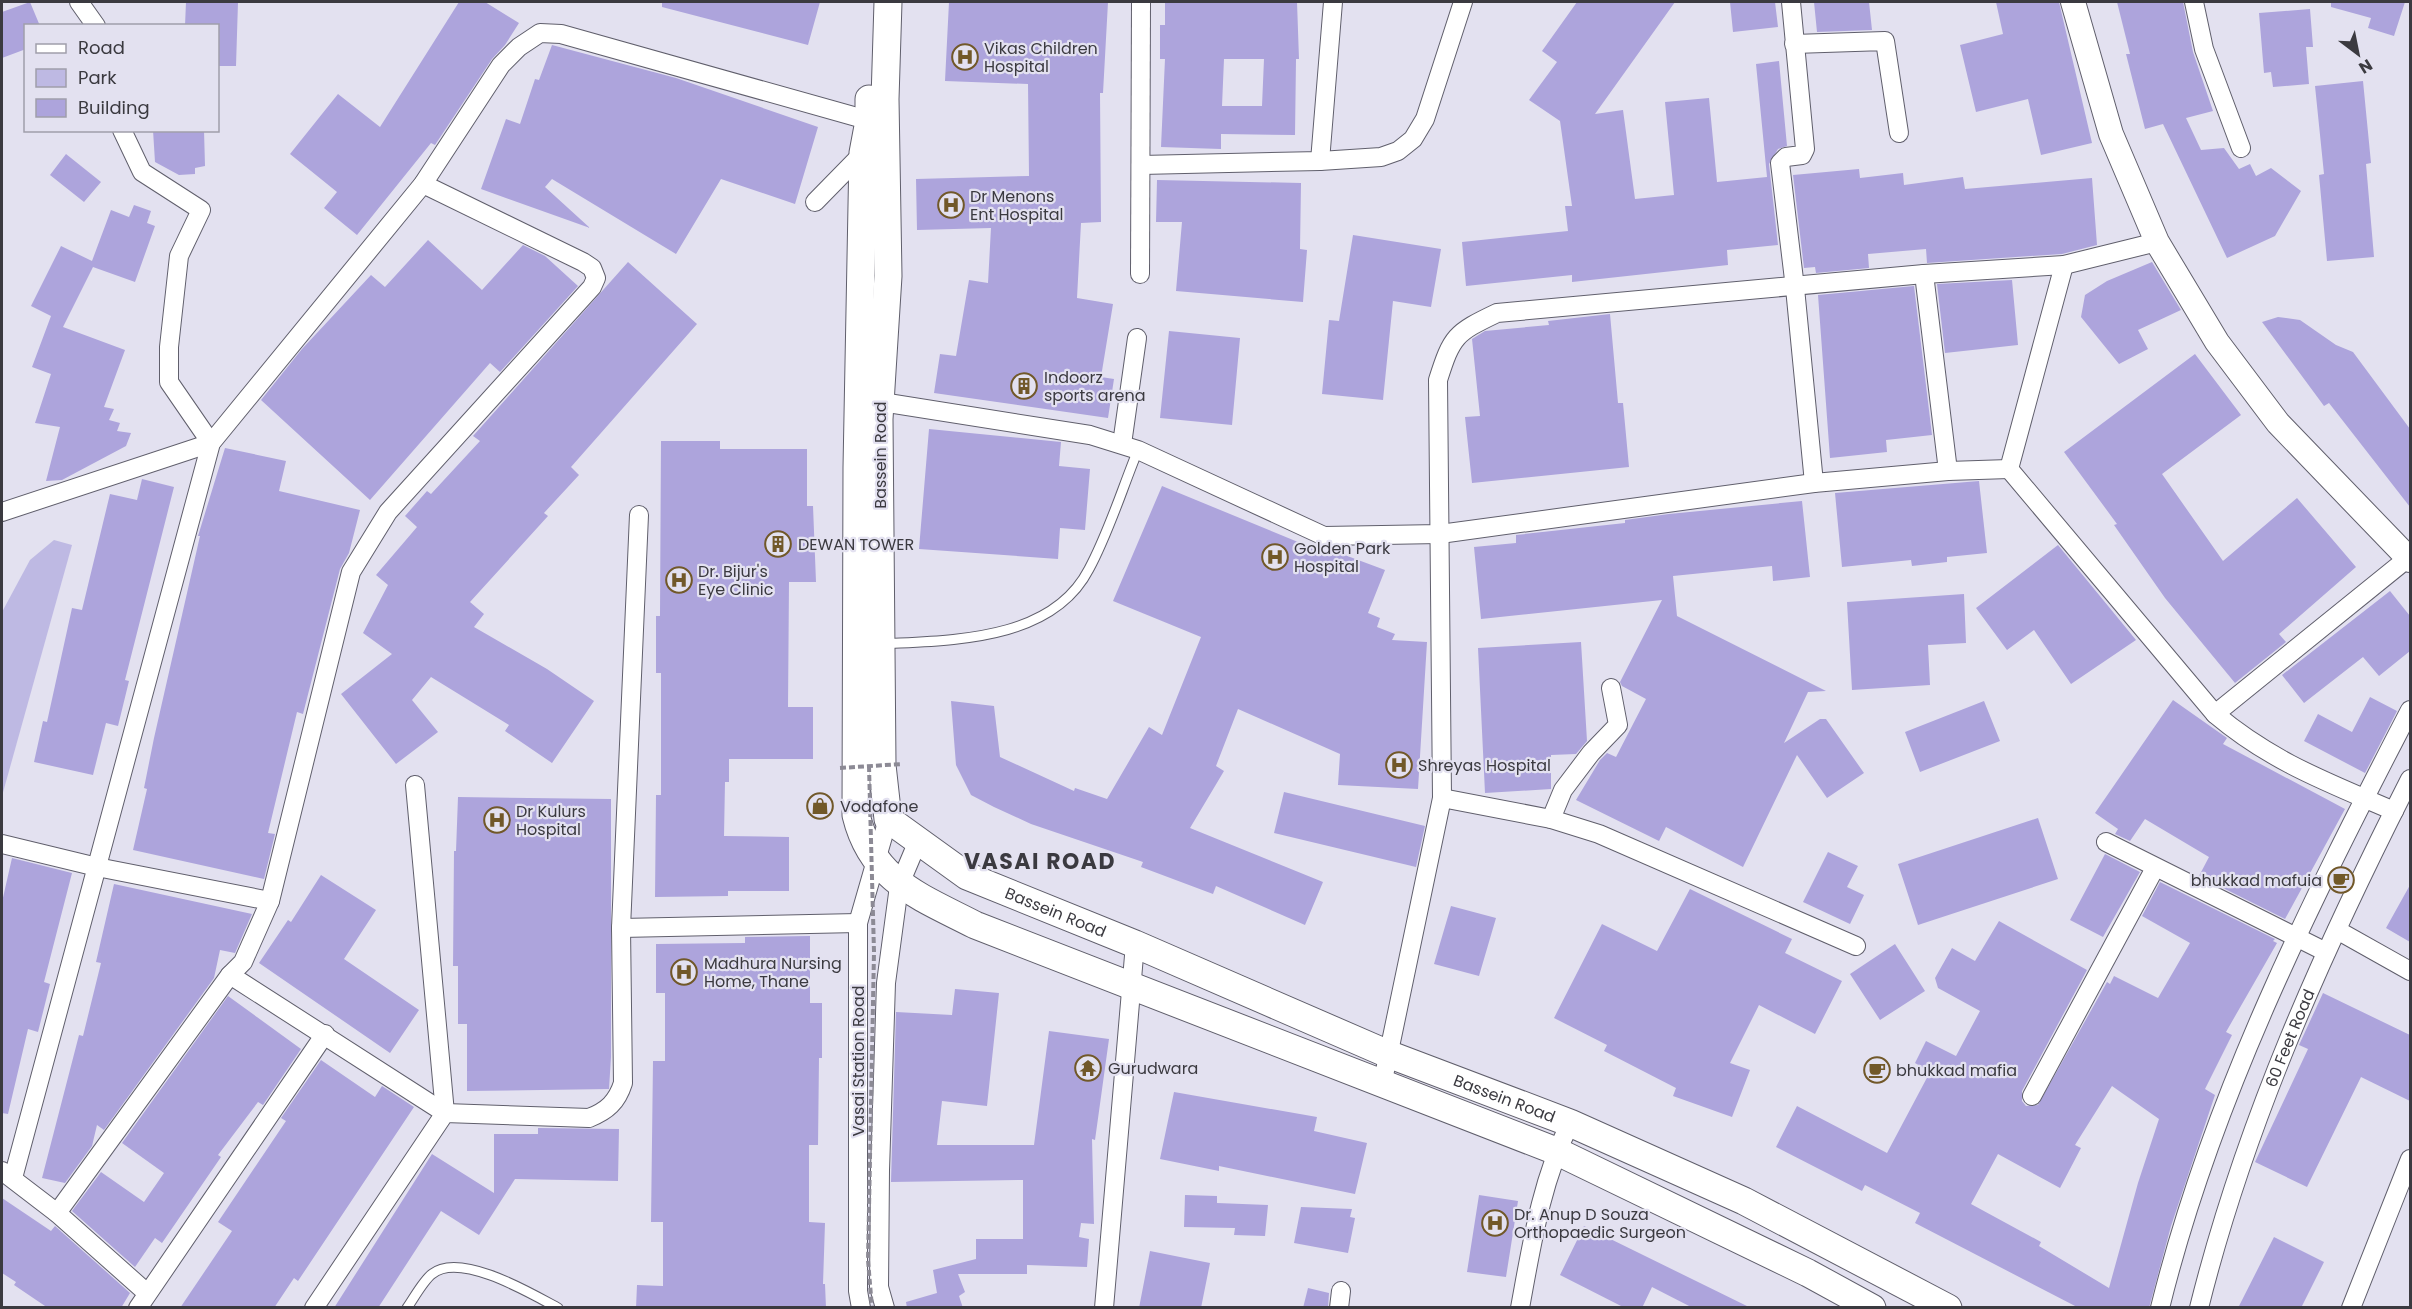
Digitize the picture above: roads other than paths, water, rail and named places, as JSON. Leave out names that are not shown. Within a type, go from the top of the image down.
[{"type":"main road","name":"Bassein Road","points":[[871,2],[888,276],[869,400],[856,815],[859,829],[875,860],[899,886],[975,925],[1556,1151],[1808,1273],[1872,1308]]},
{"type":"main road","name":"Bassein Road","points":[[888,2],[877,123],[863,153],[869,400],[881,644],[882,765],[888,819],[967,876],[1135,944],[1388,1054],[1570,1123],[1744,1201],[1948,1308]]},
{"type":"street","points":[[79,2],[95,24]]},
{"type":"street","points":[[1140,274],[1141,2]]},
{"type":"street","points":[[1320,161],[1333,2]]},
{"type":"street","points":[[1141,165],[1320,161],[1381,157],[1398,151],[1413,139],[1425,118],[1463,2]]},
{"type":"street","points":[[1791,2],[1805,149],[1802,155],[1786,157],[1780,163],[1814,483]]},
{"type":"street","points":[[2073,2],[2111,134],[2157,242],[2217,342],[2278,423],[2410,559],[2215,714]]},
{"type":"street","points":[[2194,2],[2204,49],[2241,148]]},
{"type":"street","points":[[325,1035],[143,1300],[57,1213],[7,1174],[97,867],[211,443],[423,184],[501,66],[519,47],[540,33],[561,34],[877,123]]},
{"type":"street","points":[[1794,44],[1885,41],[1899,133]]},
{"type":"street","points":[[123,132],[142,172],[201,210],[179,256],[169,347],[169,382],[211,443]]},
{"type":"street","points":[[815,202],[863,153]]},
{"type":"street","points":[[57,1213],[230,975],[243,962],[270,901],[351,572],[388,512],[592,287],[596,278],[592,268],[583,261],[423,184]]},
{"type":"street","points":[[1382,1085],[1442,798],[1438,380],[1448,350],[1460,331],[1497,313],[1795,288],[1924,274],[2064,265],[2157,242]]},
{"type":"street","points":[[2009,469],[2064,265]]},
{"type":"street","points":[[1924,274],[1948,471]]},
{"type":"street","points":[[1130,447],[1137,338]]},
{"type":"street","points":[[869,400],[1090,435],[1130,447],[1324,536],[1440,534],[1814,483],[1948,471],[2009,469]]},
{"type":"street","points":[[2,512],[211,443]]},
{"type":"street","points":[[2009,469],[2215,714],[2245,739],[2282,762],[2394,811]]},
{"type":"street","points":[[230,975],[445,1113],[589,1118],[605,1112],[619,1097],[623,1083],[621,928],[639,515]]},
{"type":"street","points":[[1551,819],[1563,790],[1591,753],[1618,725],[1611,688]]},
{"type":"street","points":[[2160,1308],[2191,1194],[2295,937],[2410,710]]},
{"type":"street","name":"60 Feet Road","points":[[2199,1308],[2247,1143],[2326,952],[2410,779]]},
{"type":"street","points":[[314,1308],[445,1113],[415,785]]},
{"type":"street","points":[[1442,798],[1551,819],[1599,834],[1856,946]]},
{"type":"street","name":"Vasai Station Road","points":[[861,1308],[858,1291],[858,922],[888,819]]},
{"type":"street","points":[[885,1308],[879,1287],[886,982],[899,886],[918,841]]},
{"type":"street","points":[[2106,842],[2326,952]]},
{"type":"street","points":[[2,844],[97,867],[270,901]]},
{"type":"street","points":[[2032,1096],[2155,868]]},
{"type":"street","points":[[621,928],[858,922]]},
{"type":"street","points":[[2337,930],[2410,971]]},
{"type":"street","points":[[1104,1308],[1135,944]]},
{"type":"street","points":[[1520,1308],[1541,1195],[1556,1151],[1570,1123]]},
{"type":"street","points":[[2351,1308],[2410,1159]]},
{"type":"lane","points":[[881,644],[973,639],[1047,614],[1073,590],[1089,571],[1130,447]]},
{"type":"lane","points":[[407,1308],[432,1274],[448,1267],[473,1269],[522,1289],[558,1308]]},
{"type":"place","name":"Vikas Children Hospital","points":[[965,57]]},
{"type":"place","name":"Dr Menons Ent Hospital","points":[[951,205]]},
{"type":"place","name":"Indoorz sports arena","points":[[1024,386]]},
{"type":"place","name":"DEWAN TOWER","points":[[778,544]]},
{"type":"place","name":"Golden Park Hospital","points":[[1275,557]]},
{"type":"place","name":"Dr. Bijur's Eye Clinic","points":[[679,580]]},
{"type":"place","name":"Shreyas Hospital","points":[[1399,765]]},
{"type":"place","name":"Vodafone","points":[[820,806]]},
{"type":"place","name":"Dr Kulurs Hospital","points":[[497,820]]},
{"type":"place","name":"bhukkad mafuia","points":[[2341,880]]},
{"type":"place","name":"Madhura Nursing Home, Thane","points":[[684,972]]},
{"type":"place","name":"Gurudwara","points":[[1088,1068]]},
{"type":"place","name":"bhukkad mafia","points":[[1877,1070]]},
{"type":"place","name":"Dr. Anup D Souza Orthopaedic Surgeon","points":[[1495,1223]]},
{"type":"district","name":"VASAI ROAD","points":[[1040,861]]}]
